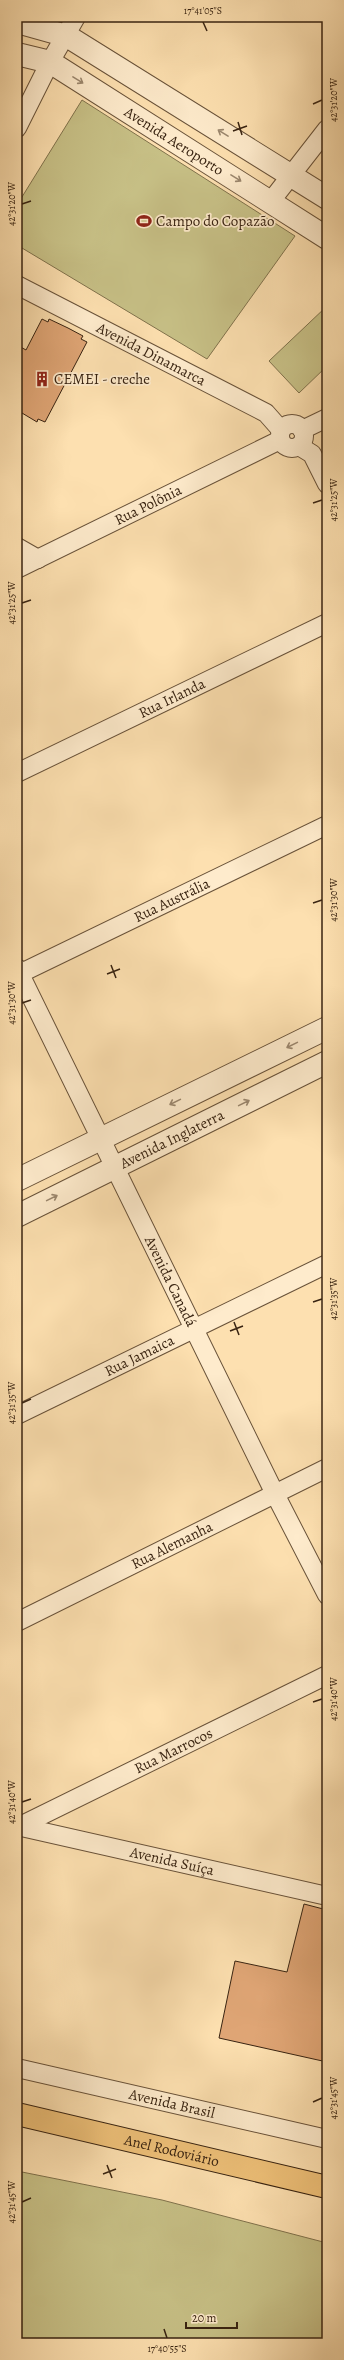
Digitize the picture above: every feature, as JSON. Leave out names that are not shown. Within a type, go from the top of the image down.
[{"type":"main road","name":"Anel Rodoviário","points":[[17,2114],[327,2187]]},
{"type":"street","name":"Avenida Aeroporto","points":[[17,22],[72,26],[290,175],[327,198]]},
{"type":"street","points":[[17,128],[50,62],[72,26]]},
{"type":"street","name":"Avenida Aeroporto","points":[[17,54],[50,62],[327,238]]},
{"type":"street","points":[[271,201],[327,129]]},
{"type":"street","name":"Avenida Dinamarca","points":[[17,285],[266,414],[280,435]]},
{"type":"street","points":[[280,435],[285,447],[292,449],[301,438],[327,418]]},
{"type":"street","name":"Rua Polônia","points":[[17,569],[280,435]]},
{"type":"street","points":[[301,438],[312,454],[327,484]]},
{"type":"street","points":[[17,547],[38,559]]},
{"type":"street","name":"Rua Irlanda","points":[[17,773],[327,623]]},
{"type":"street","name":"Rua Austrália","points":[[18,972],[327,825]]},
{"type":"street","name":"Avenida Canadá","points":[[18,972],[116,1166],[275,1494],[327,1595]]},
{"type":"street","points":[[17,1180],[327,1028]]},
{"type":"street","name":"Avenida Inglaterra","points":[[17,1216],[327,1062]]},
{"type":"street","name":"Rua Jamaica","points":[[17,1415],[327,1264]]},
{"type":"street","name":"Rua Alemanha","points":[[17,1622],[327,1468]]},
{"type":"street","name":"Rua Marrocos","points":[[19,1826],[327,1675]]},
{"type":"street","name":"Avenida Suíça","points":[[19,1826],[327,1896]]},
{"type":"street","points":[[309,1891],[327,1882]]},
{"type":"street","name":"Avenida Brasil","points":[[17,2068],[327,2139]]},
{"type":"shaded area","name":"Campo do Copazão","points":[[82,100],[295,236],[207,359],[17,245],[17,205]]},
{"type":"shaded area","points":[[327,306],[327,366],[299,393],[269,361]]},
{"type":"shaded area","points":[[17,2171],[162,2200],[327,2243],[327,2343],[17,2343]]},
{"type":"building","name":"CEMEI - creche","points":[[42,319],[48,322],[49,319],[68,328],[83,336],[81,339],[87,342],[45,422],[38,419],[37,422],[17,410],[17,345],[26,350]]},
{"type":"building","points":[[304,1904],[327,1910],[327,2062],[219,2038],[235,1961],[287,1972]]},
{"type":"place","name":"Campo do Copazão","points":[[144,221]]},
{"type":"place","name":"CEMEI - creche","points":[[42,379]]}]
